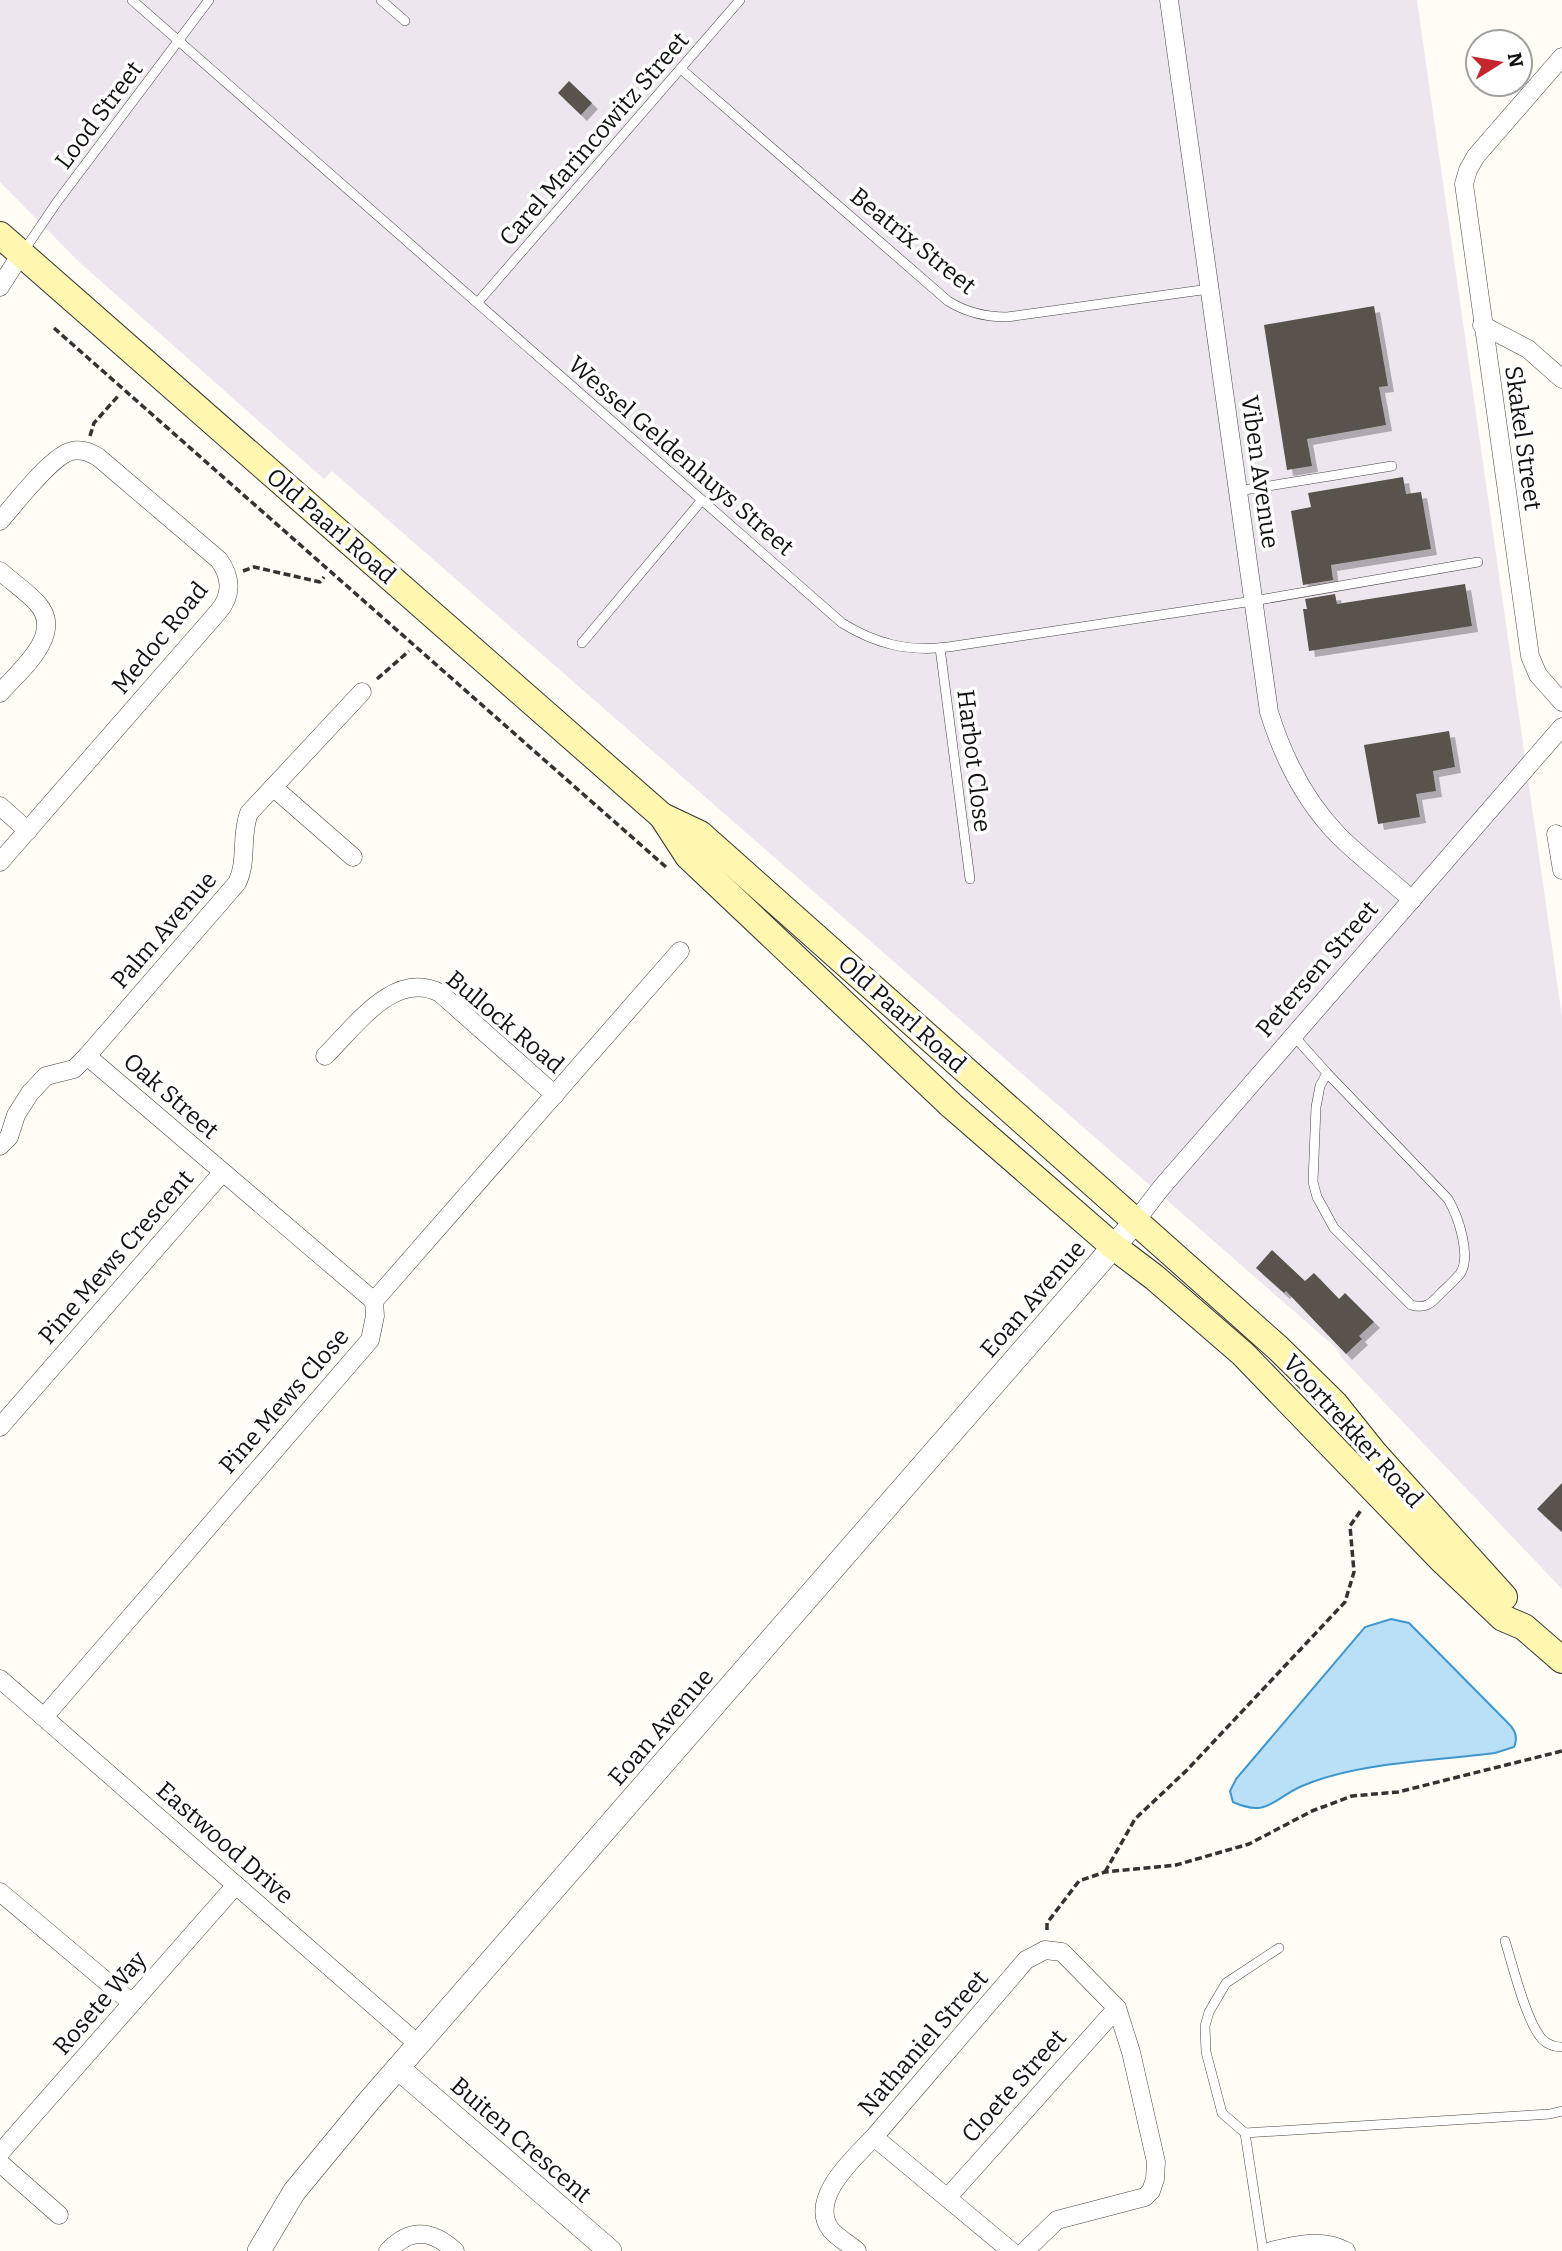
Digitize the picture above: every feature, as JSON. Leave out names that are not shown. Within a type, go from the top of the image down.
[{"type":"main road","name":"Old Paarl Road","points":[[0,236],[662,816],[699,834],[1135,1222]]},
{"type":"main road","name":"Old Paarl Road","points":[[662,816],[688,856],[952,1106],[1113,1246]]},
{"type":"main road","name":"Voortrekker Road","points":[[1135,1222],[1278,1348],[1335,1404],[1375,1454],[1511,1604],[1524,1627]]},
{"type":"main road","name":"Voortrekker Road","points":[[1113,1246],[1154,1277],[1243,1354],[1440,1558],[1503,1618],[1524,1627],[1562,1660]]},
{"type":"street","name":"Viben Avenue","points":[[1168,0],[1269,712],[1288,763],[1318,812],[1338,835],[1412,900]]},
{"type":"street","name":"Skakel Street","points":[[1562,58],[1476,156],[1464,184],[1530,656],[1538,675],[1562,702]]},
{"type":"street","points":[[0,288],[22,254]]},
{"type":"street","points":[[1482,325],[1528,349],[1562,379]]},
{"type":"street","points":[[0,521],[56,458],[72,450],[87,451]]},
{"type":"street","name":"Medoc Road","points":[[0,862],[223,606],[229,591],[228,576],[219,560],[98,457],[87,451]]},
{"type":"street","points":[[0,571],[38,604],[44,613],[46,630],[41,645],[0,693]]},
{"type":"street","name":"Palm Avenue","points":[[0,1146],[9,1137],[16,1115],[38,1084],[47,1076],[74,1069],[87,1056],[237,883],[243,867],[247,817],[362,692]]},
{"type":"street","name":"Petersen Street","points":[[1113,1246],[1562,727]]},
{"type":"street","points":[[273,788],[353,857]]},
{"type":"street","points":[[0,806],[28,831]]},
{"type":"street","points":[[1556,834],[1562,870]]},
{"type":"street","points":[[374,1301],[680,951]]},
{"type":"street","name":"Bullock Road","points":[[325,1056],[383,999],[399,990],[421,986],[440,993],[555,1094]]},
{"type":"street","name":"Oak Street","points":[[87,1056],[222,1173]]},
{"type":"street","name":"Pine Mews Crescent","points":[[0,1427],[222,1173],[374,1301]]},
{"type":"street","name":"Eoan Avenue","points":[[259,2251],[281,2210],[305,2177],[1113,1246]]},
{"type":"street","name":"Pine Mews Close","points":[[44,1717],[370,1340],[375,1316],[374,1301]]},
{"type":"street","name":"Eastwood Drive","points":[[0,1679],[419,2045]]},
{"type":"street","name":"Rosete Way","points":[[0,2153],[236,1885]]},
{"type":"street","points":[[0,1892],[132,2003]]},
{"type":"street","points":[[1025,2251],[1057,2220],[1134,2201],[1151,2191],[1155,2179],[1156,2162],[1131,2052],[1117,2008],[1062,1952],[1045,1950]]},
{"type":"street","name":"Nathaniel Street","points":[[857,2251],[830,2228],[825,2212],[825,2195],[850,2162],[1026,1960],[1045,1950]]},
{"type":"street","name":"Cloete Street","points":[[948,2197],[1117,2008]]},
{"type":"street","name":"Buiten Crescent","points":[[398,2068],[610,2251]]},
{"type":"street","points":[[874,2137],[1011,2251]]},
{"type":"street","points":[[0,2163],[60,2215]]},
{"type":"street","points":[[388,2251],[403,2239],[421,2234],[441,2238],[456,2251]]},
{"type":"street","points":[[1271,2251],[1302,2244],[1322,2244],[1346,2251]]},
{"type":"lane","name":"Wessel Geldenhuys Street","points":[[132,0],[842,623],[878,641],[914,649],[940,648],[1253,601],[1478,562]]},
{"type":"lane","name":"Lood Street","points":[[22,254],[57,202],[209,0]]},
{"type":"lane","points":[[381,0],[405,21]]},
{"type":"lane","name":"Carel Marincowitz Street","points":[[478,302],[740,0]]},
{"type":"lane","name":"Beatrix Street","points":[[681,69],[948,301],[970,312],[1007,317],[1209,289]]},
{"type":"lane","points":[[1238,491],[1392,467]]},
{"type":"lane","points":[[582,643],[702,500]]},
{"type":"lane","name":"Harbot Close","points":[[940,648],[970,879]]},
{"type":"lane","points":[[1293,1035],[1326,1073],[1448,1199],[1456,1212],[1461,1225],[1464,1259],[1461,1272],[1432,1304],[1425,1307],[1411,1305],[1334,1228],[1317,1197],[1313,1182],[1316,1107],[1326,1073]]},
{"type":"lane","points":[[1505,1941],[1532,2021],[1541,2038],[1550,2046],[1562,2047]]},
{"type":"lane","points":[[1263,2251],[1245,2133],[1222,2113],[1206,2052],[1205,2026],[1209,2012],[1226,1983],[1279,1948]]},
{"type":"lane","points":[[1245,2133],[1550,2114],[1562,2111]]},
{"type":"lane","points":[[1550,2114],[1562,2117]]},
{"type":"path","points":[[54,328],[676,877]]},
{"type":"path","points":[[87,451],[94,423],[119,395]]},
{"type":"path","points":[[228,576],[254,567],[320,582],[324,577]]},
{"type":"path","points":[[362,692],[409,651]]},
{"type":"path","points":[[1105,1872],[1135,1819],[1187,1770],[1345,1602],[1354,1572],[1350,1526],[1362,1510]]},
{"type":"path","points":[[1045,1950],[1047,1923],[1079,1881],[1105,1872],[1176,1865],[1249,1844],[1312,1811],[1352,1796],[1398,1793],[1562,1751]]},
{"type":"shaded area","points":[[0,0],[1417,0],[1562,1017],[1562,1589],[1342,1358],[1335,1347],[332,471],[324,479],[77,260],[0,182]]},
{"type":"water","points":[[1391,1619],[1409,1623],[1509,1724],[1516,1735],[1514,1747],[1495,1753],[1347,1772],[1302,1786],[1263,1807],[1255,1808],[1233,1802],[1230,1791],[1236,1779],[1365,1627]]},
{"type":"building","points":[[569,81],[592,103],[581,115],[558,93]]},
{"type":"building","points":[[1374,306],[1388,386],[1379,387],[1386,425],[1307,439],[1312,466],[1287,470],[1264,325]]},
{"type":"building","points":[[1403,477],[1406,494],[1421,492],[1431,549],[1331,565],[1333,580],[1303,585],[1291,511],[1311,507],[1308,493]]},
{"type":"building","points":[[1465,584],[1472,626],[1309,651],[1303,609],[1307,609],[1305,599],[1335,594],[1337,604]]},
{"type":"building","points":[[1449,731],[1455,767],[1433,771],[1436,791],[1416,794],[1420,817],[1378,824],[1364,745]]},
{"type":"building","points":[[1272,1250],[1305,1281],[1314,1273],[1339,1299],[1345,1293],[1374,1322],[1359,1336],[1362,1339],[1346,1354],[1286,1291],[1284,1293],[1256,1268]]},
{"type":"building","points":[[1562,1483],[1562,1532],[1537,1509]]}]
